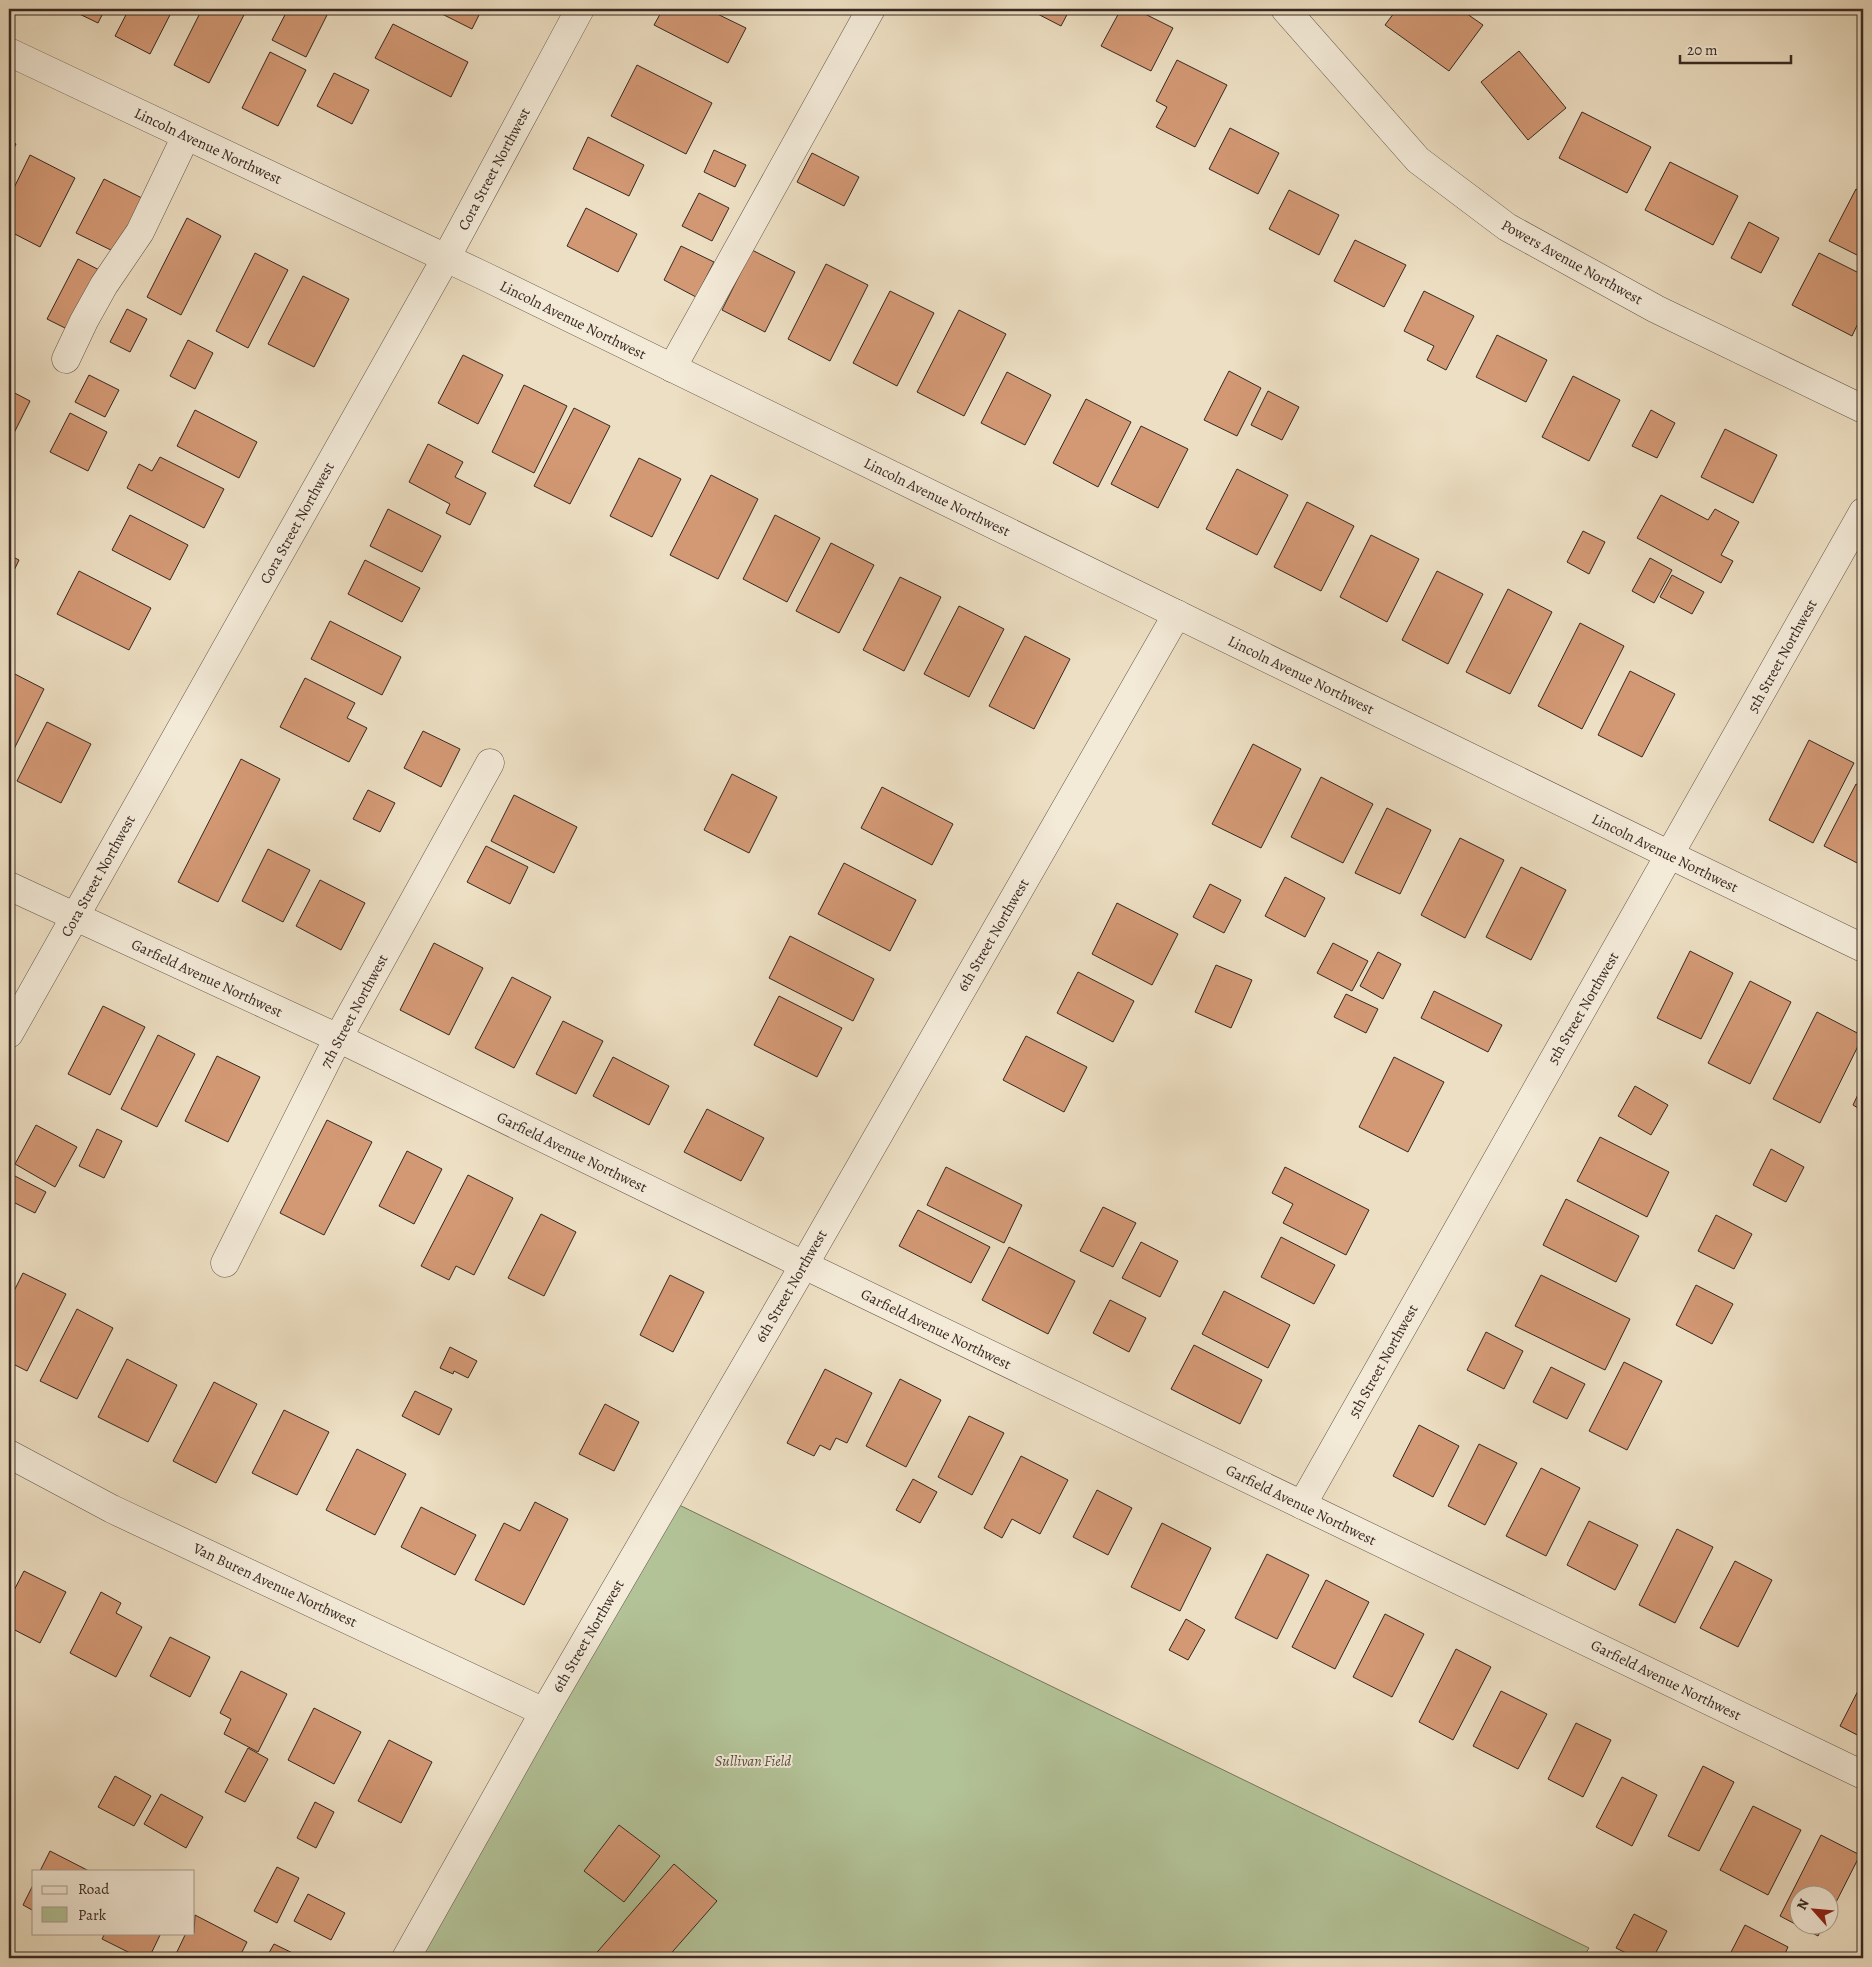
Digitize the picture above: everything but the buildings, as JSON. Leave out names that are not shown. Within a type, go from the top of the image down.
[{"type":"street","name":"Cora Street Northwest","points":[[9,1034],[446,258],[580,9]]},
{"type":"street","points":[[672,368],[871,9]]},
{"type":"street","name":"Powers Avenue Northwest","points":[[1285,9],[1418,160],[1508,227],[1656,309],[1863,409]]},
{"type":"street","name":"Lincoln Avenue Northwest","points":[[9,52],[446,258],[1863,948]]},
{"type":"street","points":[[66,359],[100,292],[140,232],[186,136]]},
{"type":"street","name":"5th Street Northwest","points":[[1302,1505],[1863,512]]},
{"type":"street","name":"6th Street Northwest","points":[[406,1958],[544,1712],[804,1265],[1176,614]]},
{"type":"street","name":"7th Street Northwest","points":[[226,1262],[338,1038],[490,763]]},
{"type":"street","name":"Garfield Avenue Northwest","points":[[9,886],[338,1038],[804,1265],[1863,1775]]},
{"type":"street","name":"Van Buren Avenue Northwest","points":[[9,1454],[112,1509],[544,1712]]},
{"type":"green space","name":"Sullivan Field","points":[[673,1502],[1589,1948],[1583,1958],[414,1958]]}]
